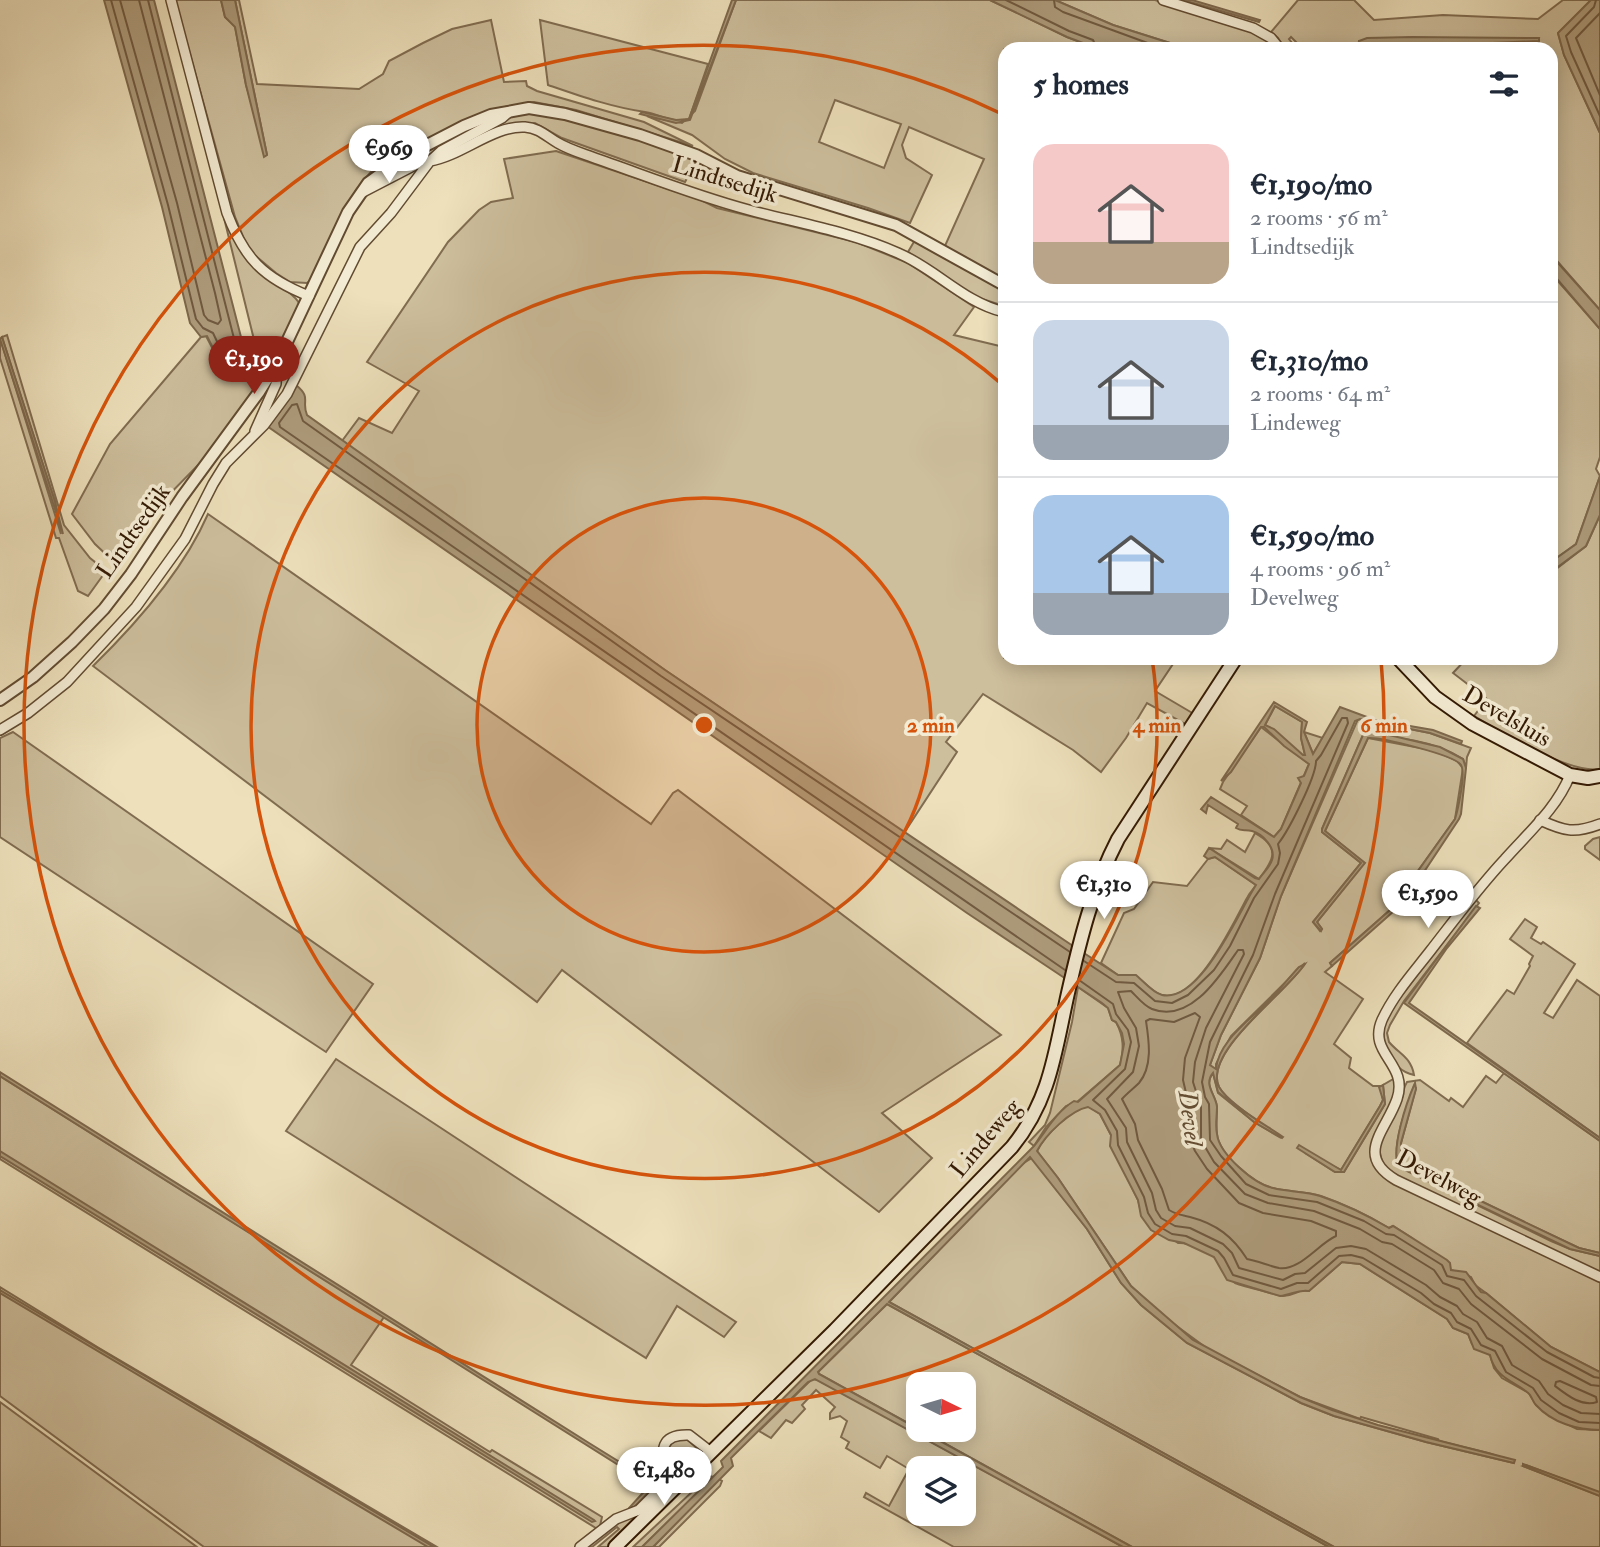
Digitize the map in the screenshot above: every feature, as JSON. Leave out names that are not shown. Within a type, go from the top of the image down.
[{"type":"main road","name":"Lindeweg","points":[[615,1547],[847,1317],[1028,1127],[1044,1095],[1080,943],[1099,883],[1118,839],[1231,665]]},
{"type":"main road","name":"Develsluis","points":[[1405,665],[1435,697],[1473,724],[1570,775]]},
{"type":"main road","points":[[1570,775],[1588,778],[1600,776]]},
{"type":"street","points":[[171,0],[227,212],[240,244],[263,271],[309,296]]},
{"type":"street","points":[[1163,0],[1253,28],[1274,42]]},
{"type":"street","name":"Lindtsedijk","points":[[0,700],[44,668],[104,609],[131,574],[277,363],[358,194],[382,170],[464,126],[511,110],[529,108],[548,110],[640,135],[696,155],[748,180],[885,221],[998,282]]},
{"type":"street","name":"Lindtsedijk","points":[[0,730],[28,713],[67,682],[136,607],[185,539],[226,463],[264,425],[296,380],[360,247],[391,214],[430,161],[441,151],[502,118],[511,110]]},
{"type":"street","name":"Lindtsedijk","points":[[358,194],[415,165],[445,159],[492,136],[516,128],[533,128],[588,156],[710,198],[828,230],[897,253],[972,300],[998,310]]},
{"type":"street","name":"Lindtsedijk","points":[[253,435],[276,384],[277,363]]},
{"type":"street","name":"Develweg","points":[[1570,775],[1555,803],[1484,881],[1399,992],[1384,1017],[1379,1032],[1379,1044],[1399,1076],[1399,1087],[1398,1097],[1375,1145],[1375,1157],[1381,1169],[1396,1180],[1600,1277]]},
{"type":"street","points":[[1540,820],[1564,831],[1580,831],[1600,824]]},
{"type":"street","points":[[580,1547],[616,1519],[636,1513],[664,1485],[668,1473],[662,1451],[665,1442],[673,1436],[689,1434],[711,1452]]},
{"type":"shaded area","points":[[175,0],[221,0],[225,17],[235,26],[246,85],[267,155],[235,0],[239,0],[257,84],[359,89],[383,74],[389,61],[423,43],[452,29],[491,20],[504,82],[526,81],[527,86],[537,91],[644,122],[693,146],[576,110],[534,102],[499,108],[400,152],[374,168],[356,190],[312,279],[307,283],[290,282],[251,252],[235,217]]},
{"type":"shaded area","points":[[736,0],[990,0],[1080,42],[998,42],[998,278],[944,248],[984,159],[909,127],[902,145],[906,158],[932,175],[910,223],[753,173],[725,159],[692,135],[647,116],[682,123],[695,111]],"holes":[[[835,100],[901,124],[884,168],[819,142]]]},
{"type":"shaded area","points":[[1055,0],[1155,0],[1261,33],[1270,42],[1167,42],[1113,25]]},
{"type":"shaded area","points":[[1298,0],[1354,0],[1374,20],[1443,15],[1538,19],[1563,0],[1591,0],[1558,33],[1564,55],[1600,133],[1600,310],[1558,262],[1558,42],[1538,42],[1539,38],[1296,42],[1291,37],[1289,39],[1291,42],[1280,42],[1271,32]]},
{"type":"shaded area","points":[[540,20],[708,64],[689,119],[672,120],[596,101],[548,85]]},
{"type":"shaded area","points":[[547,112],[697,160],[685,182],[562,138],[535,123],[474,137],[517,113]]},
{"type":"shaded area","points":[[556,151],[701,200],[717,208],[856,242],[908,263],[974,307],[954,335],[998,346],[998,665],[1172,665],[1155,691],[1194,714],[1187,725],[1147,703],[1101,772],[1073,750],[983,694],[946,742],[957,752],[904,833],[665,670],[342,441],[359,418],[392,433],[419,391],[367,362],[448,242],[479,210],[491,202],[513,198],[504,159]]},
{"type":"shaded area","points":[[224,218],[232,236],[249,260],[262,274],[300,304],[278,353],[260,384],[206,457],[153,511],[114,562],[95,544],[72,514],[110,444],[201,337],[206,336],[228,378],[248,373],[255,380],[259,375],[260,364]]},
{"type":"shaded area","points":[[915,240],[998,285],[998,304],[976,297],[908,252]]},
{"type":"shaded area","points":[[1558,281],[1600,329],[1600,457],[1596,469],[1600,476],[1576,544],[1558,557]]},
{"type":"shaded area","points":[[7,335],[64,525],[90,558],[106,571],[88,596],[78,591],[59,538],[56,538],[0,358],[0,338],[61,534],[55,502],[2,337]]},
{"type":"shaded area","points":[[208,514],[651,824],[678,790],[1001,1035],[882,1113],[932,1158],[879,1212],[562,970],[537,1002],[93,666],[158,595],[186,555]]},
{"type":"shaded area","points":[[1600,515],[1600,769],[1587,769],[1554,759],[1474,716],[1487,699],[1453,673],[1460,665],[1558,665],[1558,568],[1586,546]]},
{"type":"shaded area","points":[[1275,706],[1302,722],[1301,738],[1305,755],[1265,725]]},
{"type":"shaded area","points":[[1358,719],[1430,733],[1471,748],[1466,768],[1463,759],[1428,744],[1402,738],[1363,735],[1322,829],[1322,832],[1361,863],[1313,922],[1320,931],[1322,929],[1317,922],[1364,863],[1325,831],[1368,738],[1436,751],[1457,761],[1463,768],[1455,819],[1390,910],[1330,963],[1332,966],[1325,972],[1363,999],[1334,1044],[1351,1058],[1349,1068],[1373,1086],[1381,1086],[1383,1100],[1341,1170],[1305,1153],[1335,1172],[1344,1172],[1385,1104],[1383,1085],[1395,1078],[1395,1095],[1371,1151],[1371,1159],[1383,1176],[1600,1281],[1600,1372],[1551,1347],[1475,1285],[1471,1277],[1451,1270],[1393,1226],[1389,1228],[1321,1196],[1265,1185],[1239,1167],[1219,1142],[1217,1107],[1209,1082],[1213,1073],[1218,1093],[1254,1122],[1281,1138],[1223,1093],[1219,1087],[1217,1073],[1223,1057],[1235,1040],[1305,963],[1231,1036],[1216,1069],[1210,1065],[1221,1035],[1260,958],[1281,896]]},
{"type":"shaded area","points":[[1261,727],[1309,764],[1281,829],[1274,837],[1241,815],[1247,806],[1220,789]]},
{"type":"shaded area","points":[[13,732],[373,984],[326,1052],[0,837],[0,738]]},
{"type":"shaded area","points":[[1304,732],[1323,738],[1313,754]]},
{"type":"shaded area","points":[[1255,833],[1269,843],[1272,849],[1271,860],[1259,879],[1209,848],[1221,849],[1227,840],[1245,852]]},
{"type":"shaded area","points":[[1600,837],[1600,860],[1585,849],[1585,846]]},
{"type":"shaded area","points":[[1215,857],[1256,885],[1211,962],[1198,978],[1184,990],[1171,996],[1157,993],[1136,976],[1118,975],[1101,963],[1124,913],[1134,909],[1153,882],[1187,886],[1208,859]]},
{"type":"shaded area","points":[[1475,899],[1479,903],[1404,1001],[1390,1025],[1387,1033],[1389,1042],[1407,1060],[1414,1075],[1405,1072],[1387,1051],[1383,1033],[1387,1015]]},
{"type":"shaded area","points":[[1525,919],[1537,927],[1531,938],[1541,944],[1543,942],[1575,964],[1544,1013],[1553,1018],[1577,980],[1600,996],[1600,1138],[1467,1043],[1507,990],[1514,994],[1530,966],[1533,956],[1510,939]]},
{"type":"shaded area","points":[[1078,987],[1108,1008],[1112,1020],[1116,1022],[1123,1043],[1120,1065],[1077,1102],[1066,1106],[1046,1127],[1034,1146],[1029,1142],[1045,1125],[1050,1113]]},
{"type":"shaded area","points":[[336,1059],[736,1322],[724,1337],[677,1306],[646,1358],[286,1131]]},
{"type":"shaded area","points":[[1504,1073],[1600,1141],[1600,1253],[1579,1248],[1401,1163],[1401,1143],[1416,1088],[1414,1086],[1398,1138],[1399,1167],[1551,1241],[1600,1256],[1600,1274],[1387,1171],[1381,1159],[1380,1140],[1398,1108],[1407,1082],[1420,1080],[1449,1101],[1451,1098],[1463,1107],[1486,1076],[1496,1083]]},
{"type":"shaded area","points":[[0,1076],[384,1317],[351,1365],[490,1452],[492,1450],[602,1517],[599,1530],[0,1159]]},
{"type":"shaded area","points":[[1088,1106],[1100,1114],[1111,1135],[1142,1216],[1178,1243],[1210,1254],[1235,1283],[1287,1296],[1309,1291],[1342,1262],[1360,1264],[1447,1319],[1453,1328],[1468,1334],[1472,1344],[1490,1355],[1494,1368],[1502,1378],[1529,1393],[1536,1405],[1556,1419],[1577,1429],[1600,1430],[1600,1493],[1523,1466],[1600,1496],[1600,1547],[1334,1547],[889,1302],[1022,1164],[1032,1158],[1087,1229],[1121,1283],[1141,1305],[1187,1343],[1301,1403],[1334,1416],[1514,1463],[1361,1417],[1360,1419],[1300,1397],[1208,1349],[1163,1316],[1131,1286],[1037,1151],[1059,1124]]},
{"type":"shaded area","points":[[0,1287],[437,1547],[204,1547],[0,1396]]},
{"type":"shaded area","points":[[887,1304],[1329,1547],[1132,1547],[976,1461],[976,1456],[967,1456],[942,1442],[976,1442],[976,1372],[906,1372],[906,1422],[818,1372]]},
{"type":"shaded area","points":[[812,1379],[906,1428],[906,1442],[931,1442],[957,1456],[906,1456],[906,1467],[887,1456],[880,1468],[846,1448],[849,1442],[841,1437],[847,1421],[840,1416],[830,1419],[830,1413],[835,1407],[816,1390],[802,1405],[805,1409],[792,1423],[786,1420],[771,1438],[759,1431]]},
{"type":"shaded area","points":[[0,1402],[197,1547],[0,1547]]},
{"type":"shaded area","points":[[679,1439],[688,1440],[703,1454],[609,1547],[598,1547],[619,1529],[617,1527],[592,1547],[584,1547],[670,1480],[668,1447]]},
{"type":"shaded area","points":[[976,1467],[1123,1547],[954,1547],[916,1526],[976,1526]]},
{"type":"shaded area","points":[[906,1475],[906,1520],[864,1497],[866,1493],[889,1506]]},
{"type":"shaded area","points":[[709,1476],[714,1477],[642,1547],[633,1547]]},
{"type":"shaded area","points":[[719,1479],[722,1481],[720,1486],[659,1547],[653,1547]]},
{"type":"water","points":[[104,0],[154,0],[249,368],[248,373],[228,378],[207,336],[201,337],[190,323],[162,207]]},
{"type":"water","points":[[221,0],[235,0],[267,155],[264,157],[235,27],[225,17]]},
{"type":"water","points":[[732,0],[736,0],[690,120],[676,123],[640,114],[642,112],[676,120],[689,119]]},
{"type":"water","points":[[990,0],[1055,0],[1113,25],[1167,42],[1080,42]]},
{"type":"water","points":[[1183,0],[1192,0],[1260,20],[1259,22]]},
{"type":"water","points":[[1591,0],[1600,0],[1600,133],[1564,55],[1558,33]]},
{"type":"water","points":[[1367,38],[1539,38],[1539,41],[1359,42]]},
{"type":"water","points":[[1558,263],[1600,310],[1600,329],[1558,280]]},
{"type":"water","points":[[2,337],[55,502],[63,534],[0,339]]},
{"type":"water","name":"Devel","points":[[296,385],[304,393],[307,415],[665,670],[1073,946],[1118,975],[1136,975],[1152,990],[1162,995],[1177,994],[1191,985],[1204,971],[1256,885],[1215,857],[1208,859],[1204,856],[1209,848],[1259,879],[1272,860],[1270,846],[1260,835],[1236,828],[1238,824],[1208,805],[1206,813],[1201,809],[1211,797],[1274,837],[1281,829],[1301,783],[1298,778],[1304,776],[1309,764],[1261,727],[1231,772],[1221,781],[1274,702],[1307,722],[1304,732],[1313,754],[1340,707],[1375,720],[1433,730],[1462,741],[1461,744],[1430,733],[1360,719],[1355,721],[1281,896],[1260,958],[1221,1035],[1210,1065],[1216,1069],[1221,1052],[1232,1036],[1305,964],[1234,1040],[1217,1073],[1219,1087],[1231,1101],[1283,1137],[1254,1122],[1218,1092],[1213,1073],[1209,1082],[1217,1107],[1217,1134],[1219,1142],[1231,1159],[1257,1181],[1273,1188],[1320,1196],[1389,1228],[1393,1226],[1447,1260],[1451,1270],[1466,1272],[1481,1292],[1486,1293],[1551,1347],[1600,1372],[1600,1430],[1574,1427],[1557,1421],[1542,1411],[1529,1393],[1500,1373],[1490,1355],[1474,1349],[1468,1334],[1453,1328],[1447,1319],[1360,1264],[1342,1262],[1309,1291],[1280,1296],[1227,1280],[1214,1257],[1184,1243],[1169,1240],[1151,1230],[1141,1216],[1138,1200],[1110,1146],[1111,1135],[1100,1114],[1088,1107],[1059,1124],[1037,1151],[1131,1286],[1193,1340],[1300,1397],[1332,1410],[1378,1425],[1515,1460],[1514,1463],[1334,1416],[1301,1403],[1187,1343],[1141,1305],[1121,1283],[1087,1229],[1030,1157],[889,1302],[1334,1547],[1329,1547],[887,1304],[818,1372],[906,1422],[906,1429],[815,1379],[808,1382],[731,1458],[733,1466],[653,1547],[642,1547],[723,1467],[721,1461],[1034,1146],[1062,1110],[1074,1101],[1078,1102],[1120,1065],[1124,1044],[1122,1033],[1112,1020],[1108,1008],[1102,1003],[967,913],[267,426],[279,413]],"holes":[[[1275,706],[1302,722],[1301,738],[1305,755],[1274,729],[1265,725]]]},
{"type":"water","points":[[1600,476],[1600,515],[1586,546],[1558,567],[1558,557],[1576,544]]},
{"type":"water","points":[[1372,731],[1440,747],[1463,759],[1466,768],[1461,814],[1404,902],[1332,966],[1330,963],[1390,910],[1455,819],[1461,791],[1462,769],[1456,761],[1417,747],[1368,738],[1325,831],[1365,863],[1317,922],[1321,931],[1313,922],[1361,863],[1322,832],[1322,829],[1363,735]]},
{"type":"water","points":[[1476,906],[1480,908],[1447,948],[1409,1003],[1600,1138],[1600,1141],[1404,1003]]},
{"type":"water","points":[[0,1072],[589,1443],[652,1482],[656,1479],[658,1483],[634,1507],[630,1507],[650,1485],[0,1076]]},
{"type":"water","points":[[1415,1083],[1416,1089],[1401,1143],[1401,1163],[1579,1248],[1600,1253],[1600,1256],[1570,1249],[1399,1167],[1398,1138]]},
{"type":"water","points":[[1383,1085],[1385,1104],[1344,1172],[1335,1172],[1297,1148],[1299,1145],[1341,1170],[1383,1100],[1379,1087]]},
{"type":"water","points":[[0,1151],[595,1521],[592,1522],[0,1156]]},
{"type":"water","points":[[0,1290],[434,1547],[428,1547],[0,1293]]},
{"type":"water","points":[[930,1442],[942,1442],[967,1456],[956,1456]]},
{"type":"water","points":[[976,1461],[1132,1547],[1123,1547],[976,1467]]},
{"type":"water","points":[[1523,1466],[1600,1492],[1600,1496]]}]
